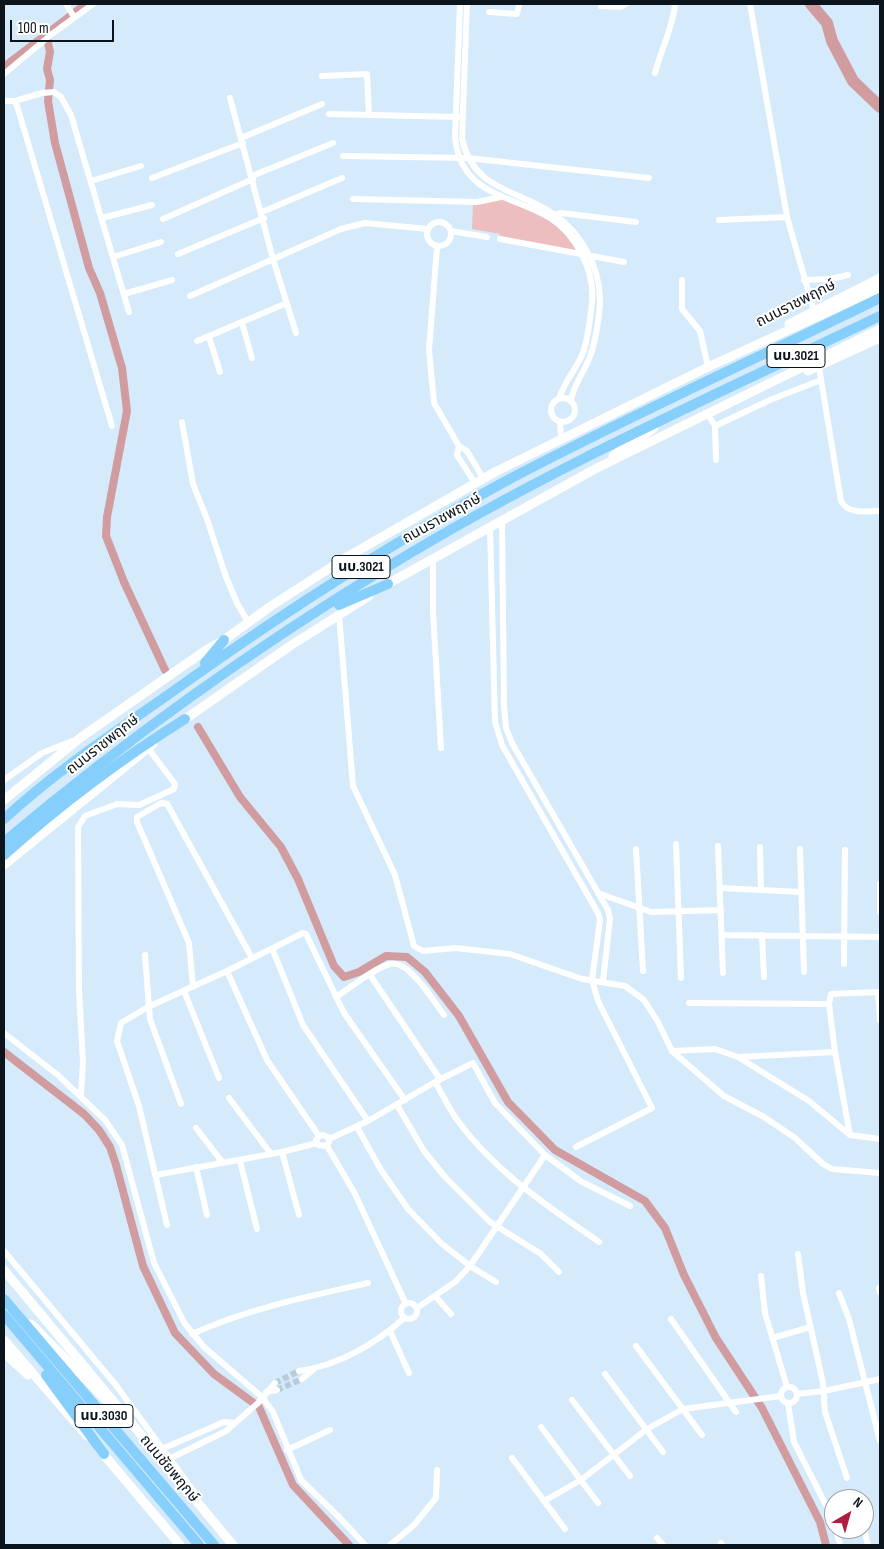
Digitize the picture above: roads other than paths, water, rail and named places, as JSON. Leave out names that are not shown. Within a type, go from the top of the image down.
[{"type":"main road","name":"ถนนราชพฤกษ์","points":[[727,358],[880,278]]},
{"type":"main road","name":"ถนนราชพฤกษ์","points":[[17,787],[80,738],[206,650],[386,533],[561,438],[727,358],[880,288]]},
{"type":"main road","name":"ถนนราชพฤกษ์","points":[[4,819],[22,802],[125,724],[191,679],[214,660],[406,538],[568,450],[880,298]]},
{"type":"main road","name":"ถนนราชพฤกษ์","points":[[4,842],[171,710],[257,651],[389,566],[461,525],[668,418],[880,316]]},
{"type":"main road","name":"ถนนราชพฤกษ์","points":[[4,865],[185,719],[282,650],[388,584],[594,469],[708,415],[880,329]]},
{"type":"main road","name":"ถนนราชพฤกษ์","points":[[783,378],[819,367],[880,338]]},
{"type":"main road","points":[[688,377],[747,364]]},
{"type":"main road","points":[[594,469],[668,418]]},
{"type":"main road","name":"นบ.3021","points":[[313,616],[388,584]]},
{"type":"main road","points":[[191,679],[224,640]]},
{"type":"main road","points":[[4,855],[132,752],[185,719]]},
{"type":"main road","points":[[4,795],[17,787]]},
{"type":"main road","points":[[4,800],[17,787]]},
{"type":"main road","points":[[4,814],[22,802]]},
{"type":"main road","points":[[4,1270],[233,1545]]},
{"type":"main road","points":[[4,1294],[70,1366],[133,1427]]},
{"type":"main road","name":"ถนนชัยพฤกษ์","points":[[4,1299],[214,1545]]},
{"type":"main road","points":[[4,1317],[104,1454]]},
{"type":"main road","name":"ถนนชัยพฤกษ์","points":[[4,1317],[197,1543]]},
{"type":"main road","points":[[4,1340],[38,1382],[104,1454],[180,1545]]},
{"type":"main road","points":[[4,1353],[19,1369],[38,1382]]},
{"type":"street","points":[[5,71],[73,16],[94,4]]},
{"type":"street","points":[[460,4],[459,117],[462,139],[468,158],[477,171],[503,194]]},
{"type":"street","points":[[467,4],[456,143],[460,158],[472,176],[486,190],[503,194],[552,216],[574,232],[590,256],[598,275],[600,300],[590,358],[575,383],[571,400],[575,407],[575,416],[569,422],[560,422],[554,418],[551,411],[553,403],[559,399],[571,400]]},
{"type":"street","points":[[489,12],[517,14],[519,4]]},
{"type":"street","points":[[601,6],[621,7],[626,4]]},
{"type":"street","points":[[655,74],[661,48],[673,19],[674,4]]},
{"type":"street","points":[[750,4],[787,217],[814,311]]},
{"type":"street","points":[[67,6],[73,16]]},
{"type":"street","points":[[322,76],[368,74],[369,115]]},
{"type":"street","points":[[4,101],[15,101],[42,93],[54,92],[61,97],[72,115],[129,312]]},
{"type":"street","points":[[230,98],[263,215],[273,259],[296,333]]},
{"type":"street","points":[[15,101],[112,426]]},
{"type":"street","points":[[152,178],[322,104]]},
{"type":"street","points":[[329,114],[459,117]]},
{"type":"street","points":[[163,219],[252,177],[334,143]]},
{"type":"street","points":[[343,156],[468,158],[649,178]]},
{"type":"street","points":[[91,181],[141,166]]},
{"type":"street","points":[[178,254],[342,178]]},
{"type":"street","points":[[353,199],[477,202],[503,194]]},
{"type":"street","points":[[102,218],[152,205]]},
{"type":"street","points":[[552,216],[636,222]]},
{"type":"street","points":[[552,216],[582,255],[590,275],[592,303],[584,350],[563,384],[559,399]]},
{"type":"street","points":[[720,220],[787,217]]},
{"type":"street","points":[[190,296],[341,229],[365,222],[428,229]]},
{"type":"street","points":[[451,231],[450,242],[443,246],[437,246],[429,241],[428,229],[434,223],[442,222],[451,231],[487,237]]},
{"type":"street","points":[[500,239],[624,262]]},
{"type":"street","points":[[113,257],[162,242]]},
{"type":"street","points":[[437,246],[429,350],[434,403],[459,446],[457,455],[479,481]]},
{"type":"street","points":[[804,280],[830,279],[848,275]]},
{"type":"street","points":[[124,294],[172,280]]},
{"type":"street","points":[[682,280],[682,309],[700,331],[708,367]]},
{"type":"street","points":[[197,341],[287,303]]},
{"type":"street","points":[[242,322],[252,358]]},
{"type":"street","points":[[209,337],[220,372]]},
{"type":"street","points":[[819,367],[841,501],[844,507],[850,510],[880,511]]},
{"type":"street","points":[[715,426],[770,400],[821,380]]},
{"type":"street","points":[[708,415],[715,426],[716,460]]},
{"type":"street","points":[[182,422],[193,484],[226,577],[237,604],[248,622]]},
{"type":"street","points":[[560,422],[561,438]]},
{"type":"street","points":[[502,521],[504,706],[506,728],[516,750],[598,892],[610,918],[603,981]]},
{"type":"street","points":[[490,527],[495,722],[502,745],[598,913],[600,920],[592,980],[598,1001],[652,1108],[576,1147]]},
{"type":"street","points":[[433,559],[433,611],[441,748]]},
{"type":"street","points":[[339,614],[352,786],[392,869],[414,946],[423,951],[455,948],[510,954],[582,979],[625,986],[644,1000],[672,1050],[724,1096],[764,1117],[795,1138],[823,1164],[832,1169],[880,1173]]},
{"type":"street","points":[[494,704],[504,706]]},
{"type":"street","points":[[4,780],[42,753],[80,738]]},
{"type":"street","points":[[81,1096],[83,1062],[78,827],[85,816],[117,804],[139,805],[174,788],[175,784],[148,748]]},
{"type":"street","points":[[193,987],[189,943],[137,822],[137,817],[161,804],[167,804],[170,809],[252,958]]},
{"type":"street","points":[[676,844],[681,978]]},
{"type":"street","points":[[718,846],[723,974]]},
{"type":"street","points":[[760,846],[761,890]]},
{"type":"street","points":[[636,849],[643,972]]},
{"type":"street","points":[[800,849],[804,972]]},
{"type":"street","points":[[844,964],[845,850]]},
{"type":"street","points":[[880,884],[880,912]]},
{"type":"street","points":[[720,888],[801,892]]},
{"type":"street","points":[[598,892],[650,912],[721,910]]},
{"type":"street","points":[[168,1226],[133,1087],[117,1041],[122,1022],[148,1007],[228,971],[272,948],[306,934],[344,1013],[406,1100]]},
{"type":"street","points":[[722,935],[844,935],[880,937]]},
{"type":"street","points":[[762,935],[764,977]]},
{"type":"street","points":[[272,948],[303,1025],[368,1121]]},
{"type":"street","points":[[145,955],[150,1019],[181,1104]]},
{"type":"street","points":[[336,997],[389,964],[410,970],[444,1015]]},
{"type":"street","points":[[228,971],[267,1060],[322,1147],[438,1080],[474,1064],[495,1103],[545,1155],[582,1182],[630,1206]]},
{"type":"street","points":[[370,975],[438,1080],[457,1120],[472,1139],[523,1189],[599,1242]]},
{"type":"street","points":[[184,991],[219,1078]]},
{"type":"street","points":[[850,1135],[835,1052],[829,1004],[831,994],[878,992],[880,1020]]},
{"type":"street","points":[[690,1003],[829,1004]]},
{"type":"street","points":[[4,1033],[81,1096],[105,1120],[122,1144],[154,1263],[166,1289],[192,1334],[262,1398],[273,1412],[287,1450],[301,1480],[365,1545]]},
{"type":"street","points":[[672,1050],[715,1049],[738,1057],[809,1101],[850,1135],[880,1139]]},
{"type":"street","points":[[738,1057],[835,1052]]},
{"type":"street","points":[[229,1098],[271,1154]]},
{"type":"street","points":[[397,1105],[424,1151],[445,1177],[490,1222],[541,1254],[559,1272]]},
{"type":"street","points":[[357,1127],[381,1170],[408,1209],[441,1243],[470,1266],[486,1274],[496,1282]]},
{"type":"street","points":[[196,1128],[223,1163]]},
{"type":"street","points":[[156,1175],[282,1152],[318,1139],[323,1135],[354,1192],[406,1304]]},
{"type":"street","points":[[282,1152],[299,1215]]},
{"type":"street","points":[[417,1308],[436,1296],[470,1266],[545,1155]]},
{"type":"street","points":[[240,1161],[257,1229]]},
{"type":"street","points":[[196,1167],[207,1215]]},
{"type":"street","points":[[4,1251],[115,1384],[209,1515]]},
{"type":"street","points":[[798,1254],[824,1391],[825,1412],[847,1478]]},
{"type":"street","points":[[761,1276],[765,1313],[786,1387]]},
{"type":"street","points":[[192,1334],[218,1323],[368,1283]]},
{"type":"street","points":[[839,1293],[849,1319],[880,1441]]},
{"type":"street","points":[[436,1296],[451,1314]]},
{"type":"street","points":[[404,1318],[401,1310],[406,1304],[411,1303],[417,1308]]},
{"type":"street","points":[[404,1318],[409,1320],[414,1318],[417,1308]]},
{"type":"street","points":[[299,1371],[314,1369],[343,1357],[390,1331],[404,1318]]},
{"type":"street","points":[[671,1319],[736,1412]]},
{"type":"street","points":[[772,1338],[811,1327]]},
{"type":"street","points":[[390,1331],[409,1372]]},
{"type":"street","points":[[636,1346],[702,1435]]},
{"type":"street","points":[[302,1380],[314,1369]]},
{"type":"street","points":[[605,1374],[663,1452]]},
{"type":"street","points":[[797,1394],[824,1391],[880,1379]]},
{"type":"street","points":[[169,1459],[226,1431],[244,1416],[274,1383]]},
{"type":"street","points":[[780,1396],[783,1401],[788,1403],[795,1401],[797,1394],[794,1389],[786,1387]]},
{"type":"street","points":[[780,1396],[782,1390],[786,1387]]},
{"type":"street","points":[[262,1398],[277,1390]]},
{"type":"street","points":[[544,1501],[581,1480],[647,1430],[683,1409],[727,1401],[780,1396]]},
{"type":"street","points":[[572,1400],[630,1476]]},
{"type":"street","points":[[788,1403],[794,1442],[824,1501]]},
{"type":"street","points":[[162,1449],[224,1422],[235,1423]]},
{"type":"street","points":[[541,1427],[598,1503]]},
{"type":"street","points":[[287,1450],[330,1430]]},
{"type":"street","points":[[512,1458],[564,1529]]},
{"type":"street","points":[[390,1545],[414,1525],[436,1498],[437,1470]]},
{"type":"street","points":[[657,1538],[663,1545]]},
{"type":"waterway","points":[[4,67],[86,4]]},
{"type":"waterway","points":[[811,4],[827,23],[832,41],[853,81],[880,107]]},
{"type":"waterway","points":[[46,34],[50,52],[47,69],[50,80],[48,101],[55,143],[89,268],[100,293],[122,368],[127,411],[107,517],[106,536],[124,582],[165,670]]},
{"type":"waterway","points":[[198,727],[240,797],[281,847],[298,879],[334,966],[344,977],[359,972],[386,956],[407,957],[425,972],[459,1016],[508,1102],[555,1150],[645,1201],[665,1228],[684,1275],[716,1338],[762,1408],[820,1522],[826,1545]]},
{"type":"waterway","points":[[4,1052],[84,1114],[99,1130],[110,1147],[116,1165],[143,1266],[175,1333],[214,1374],[259,1407],[293,1485],[349,1545]]},
{"type":"tunnel","points":[[275,1383],[299,1371]]},
{"type":"tunnel","points":[[277,1390],[302,1379]]}]
